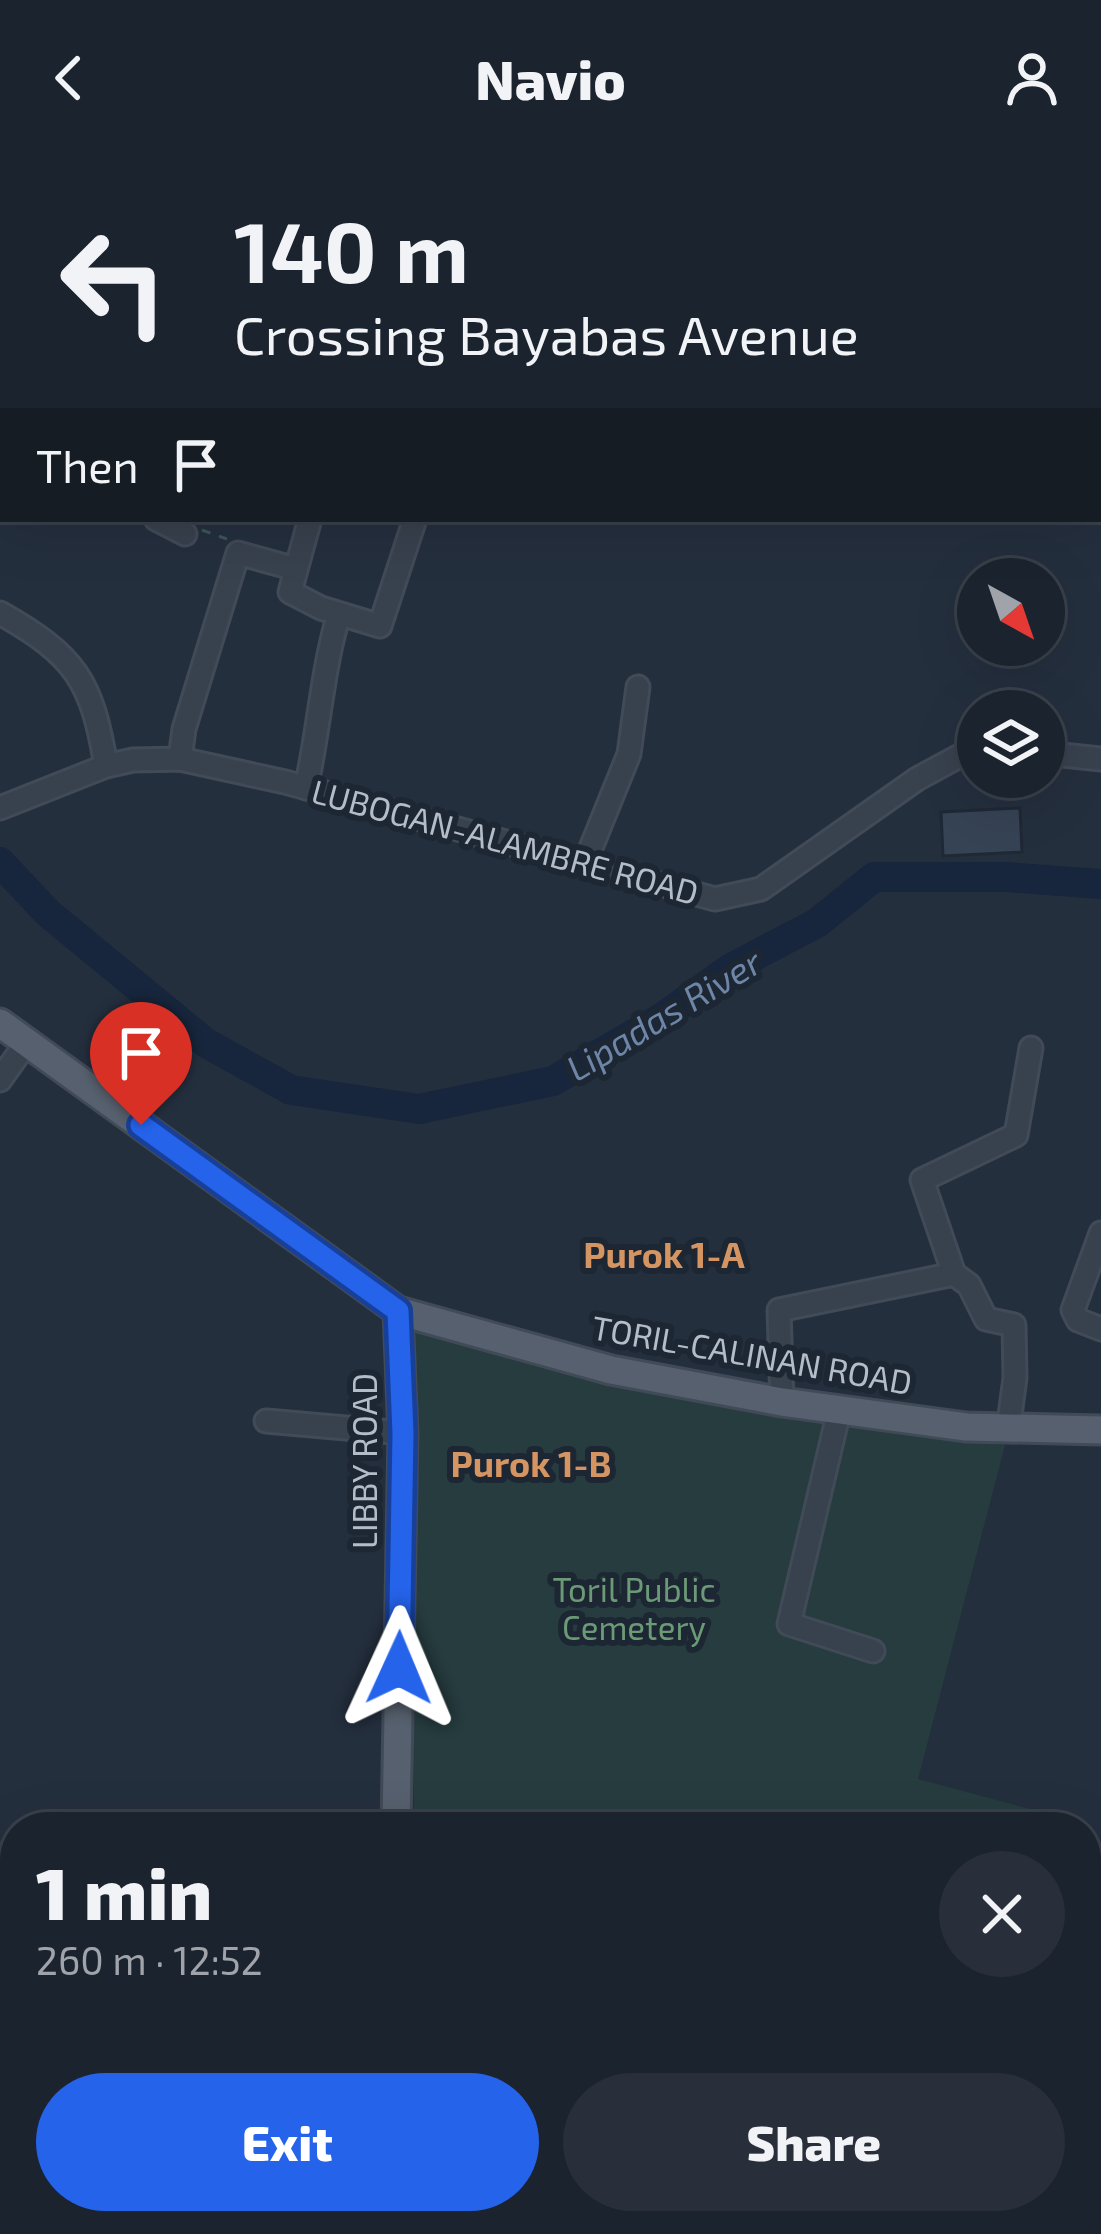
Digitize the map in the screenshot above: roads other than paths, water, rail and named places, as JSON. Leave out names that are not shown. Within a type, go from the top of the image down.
[{"type":"main road","points":[[0,1023],[398,1311]]},
{"type":"main road","name":"TORIL-CALINAN ROAD","points":[[398,1311],[611,1370],[782,1402],[1008,1430],[1101,1430]]},
{"type":"main road","name":"LIBBY ROAD","points":[[396,1812],[403,1433],[398,1311]]},
{"type":"street","points":[[162,522],[185,534]]},
{"type":"street","points":[[309,522],[290,592],[380,626],[414,522]]},
{"type":"street","points":[[180,759],[184,728],[238,553],[296,569]]},
{"type":"street","points":[[0,613],[48,643],[82,679],[98,716],[106,766]]},
{"type":"street","points":[[306,788],[325,664],[339,614]]},
{"type":"street","points":[[584,865],[629,754],[638,687]]},
{"type":"street","points":[[1065,755],[1101,759]]},
{"type":"street","name":"LUBOGAN-ALAMBRE ROAD","points":[[3,807],[106,766],[180,759],[306,788],[692,896],[740,896],[760,890],[916,779],[957,757]]},
{"type":"street","points":[[0,1080],[26,1042]]},
{"type":"street","points":[[1008,1430],[1015,1378],[1014,1325],[986,1318],[969,1285],[954,1274],[922,1180],[1016,1135],[1031,1048]]},
{"type":"street","points":[[1101,1233],[1096,1262],[1073,1310],[1078,1320],[1101,1329]]},
{"type":"street","points":[[782,1402],[779,1310],[954,1274]]},
{"type":"street","points":[[839,1411],[789,1624],[873,1651]]},
{"type":"street","points":[[266,1421],[403,1433]]},
{"type":"waterway","name":"Lipadas River","points":[[0,862],[48,913],[206,1043],[291,1090],[419,1109],[553,1081],[663,1017],[731,968],[817,923],[874,877],[1006,877],[1101,884]]},
{"type":"district","name":"Purok 1-A","points":[[664,1255]]},
{"type":"district","name":"Purok 1-B","points":[[531,1464]]},
{"type":"park label","name":"Toril Public Cemetery","points":[[634,1609]]}]
